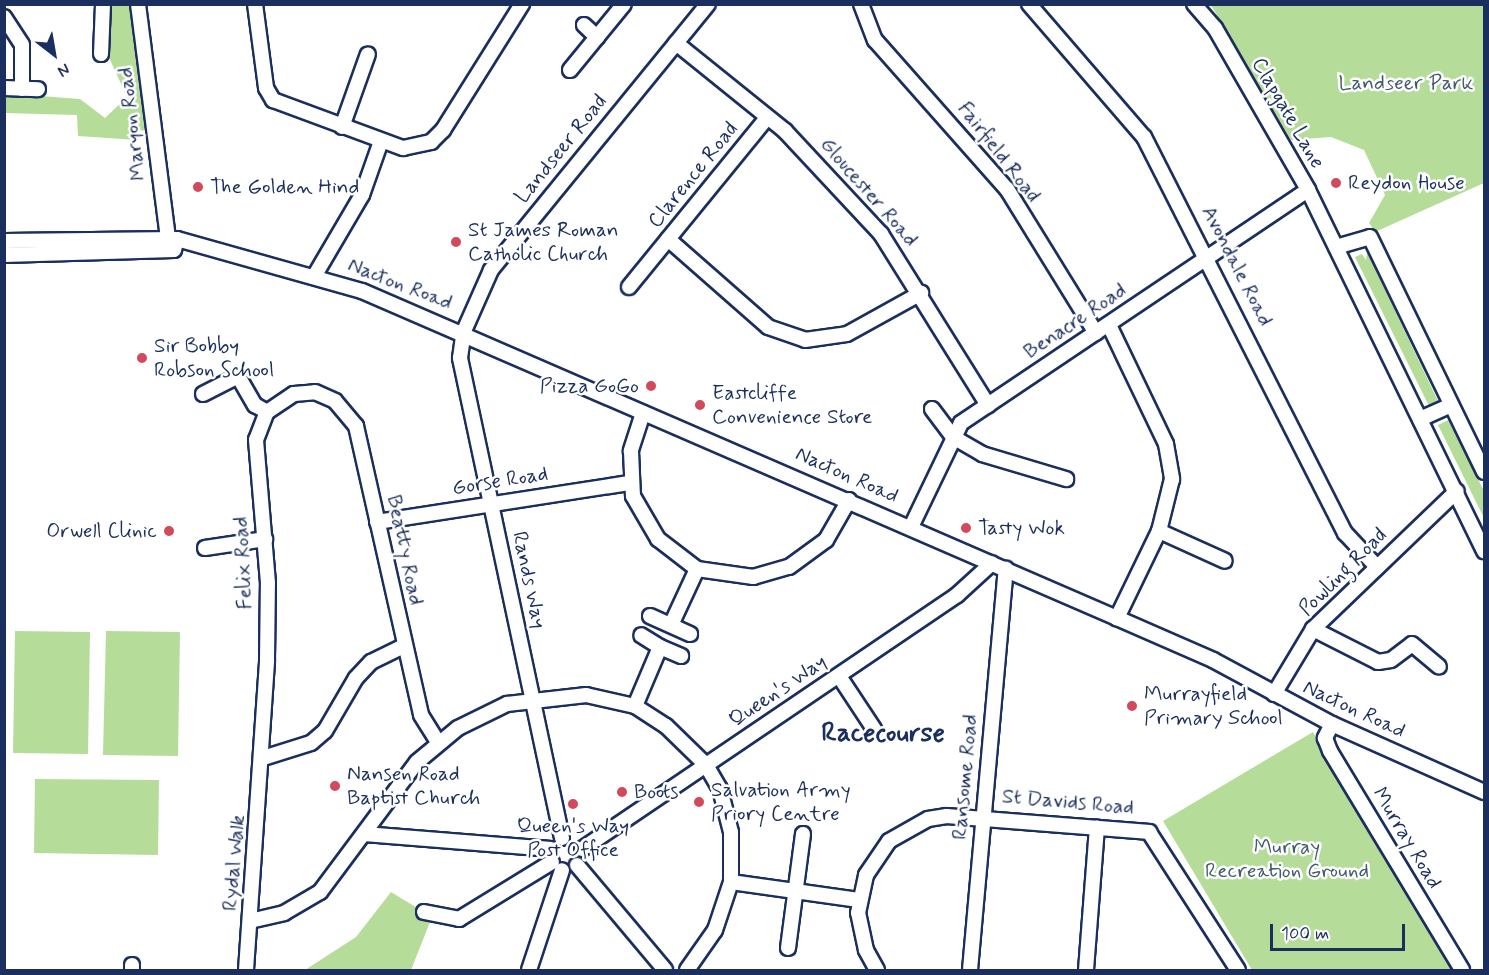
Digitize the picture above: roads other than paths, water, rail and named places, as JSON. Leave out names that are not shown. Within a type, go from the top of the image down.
[{"type":"street","points":[[101,54],[102,4]]},
{"type":"street","name":"Maryon Road","points":[[138,4],[173,238]]},
{"type":"street","points":[[255,4],[266,88],[273,100],[402,148],[431,142],[522,4]]},
{"type":"street","points":[[570,70],[624,4]]},
{"type":"street","name":"Landseer Road","points":[[464,331],[491,270],[708,4]]},
{"type":"street","name":"Fairfield Road","points":[[861,4],[875,40],[1007,189],[1096,333]]},
{"type":"street","name":"Avondale Road","points":[[1029,4],[1144,137],[1209,256],[1345,533],[1377,567]]},
{"type":"street","name":"Clapgate Lane","points":[[1194,4],[1215,28],[1308,190],[1485,551]]},
{"type":"street","points":[[4,17],[22,45],[22,89]]},
{"type":"street","points":[[584,25],[597,37]]},
{"type":"street","name":"Gloucester Road","points":[[676,43],[767,118],[849,196],[921,293],[988,405]]},
{"type":"street","points":[[342,127],[368,54]]},
{"type":"street","points":[[4,88],[38,89]]},
{"type":"street","name":"Clarence Road","points":[[630,287],[767,118]]},
{"type":"street","points":[[315,275],[362,195],[381,141]]},
{"type":"street","name":"Benacre Road","points":[[911,527],[961,423],[1308,190]]},
{"type":"street","points":[[1336,248],[1370,237],[1485,472]]},
{"type":"street","points":[[4,255],[174,250],[173,238]]},
{"type":"street","name":"Nacton Road","points":[[4,241],[173,238],[315,275],[464,331],[643,413],[1118,618],[1332,724],[1485,792]]},
{"type":"street","points":[[668,239],[768,327],[805,340],[847,334],[921,293]]},
{"type":"street","points":[[1109,325],[1168,453],[1171,488],[1159,531],[1118,618]]},
{"type":"street","name":"Rands Way","points":[[464,331],[460,358],[562,838]]},
{"type":"street","points":[[203,394],[238,376],[255,405],[267,412]]},
{"type":"street","name":"Beatty Road","points":[[267,412],[305,392],[336,400],[351,416],[421,715],[438,742]]},
{"type":"street","points":[[1420,419],[1451,405]]},
{"type":"street","points":[[932,409],[953,437],[982,454],[1066,479]]},
{"type":"street","name":"Felix Road","points":[[263,758],[265,539],[256,440],[267,412]]},
{"type":"street","points":[[643,413],[630,451],[630,483],[651,531],[697,569],[753,577],[789,567],[826,540],[849,500]]},
{"type":"street","name":"Gorse Road","points":[[377,522],[630,483]]},
{"type":"street","name":"Powling Road","points":[[1274,694],[1313,629],[1456,491]]},
{"type":"street","points":[[1159,531],[1225,561]]},
{"type":"street","points":[[205,548],[265,539]]},
{"type":"street","name":"Queen's Way","points":[[582,849],[839,676],[981,577],[992,563]]},
{"type":"street","points":[[671,625],[697,569]]},
{"type":"street","name":"Ransome Road","points":[[970,970],[1001,586],[1006,569]]},
{"type":"street","points":[[981,577],[1001,586]]},
{"type":"street","points":[[650,616],[690,634]]},
{"type":"street","points":[[1313,629],[1378,662],[1391,660],[1412,644],[1439,667]]},
{"type":"street","points":[[641,635],[681,656]]},
{"type":"street","points":[[263,758],[310,743],[325,731],[371,662],[404,646]]},
{"type":"street","points":[[635,706],[660,647]]},
{"type":"street","points":[[839,676],[874,729]]},
{"type":"street","points":[[250,921],[308,902],[366,834],[417,762],[438,742],[483,713],[533,697],[586,694],[635,706],[666,726],[706,765],[727,810],[731,882],[715,930],[687,970]]},
{"type":"street","name":"Murray Road","points":[[1332,724],[1325,738],[1330,751],[1462,970]]},
{"type":"street","name":"Rydal Walk","points":[[246,970],[263,758]]},
{"type":"street","name":"St Davids Road","points":[[859,900],[876,856],[905,830],[947,816],[982,816],[1149,832],[1238,970]]},
{"type":"street","points":[[1086,970],[1097,827]]},
{"type":"street","points":[[366,834],[577,865],[664,970]]},
{"type":"street","points":[[788,948],[803,834]]},
{"type":"street","points":[[529,970],[562,838],[582,849],[577,865]]},
{"type":"street","points":[[424,912],[459,919],[555,860]]},
{"type":"street","points":[[731,882],[859,900],[861,933],[877,970]]},
{"type":"place","name":"Reydon House","points":[[1336,183]]},
{"type":"place","name":"The Golden Hind","points":[[198,187]]},
{"type":"place","name":"St James Roman Catholic Church","points":[[456,242]]},
{"type":"place","name":"Sir Bobby Robson School","points":[[142,358]]},
{"type":"place","name":"Pizza GoGo","points":[[651,386]]},
{"type":"place","name":"Eastcliffe Convenience Store","points":[[700,405]]},
{"type":"place","name":"Tasty Wok","points":[[966,528]]},
{"type":"place","name":"Orwell Clinic","points":[[169,531]]},
{"type":"place","name":"Murrayfield Primary School","points":[[1132,706]]},
{"type":"place","name":"Nansen Road Baptist Church","points":[[335,786]]},
{"type":"place","name":"Boots","points":[[622,792]]},
{"type":"place","name":"Salvation Army Priory Centre","points":[[699,802]]},
{"type":"place","name":"Queen's Way Post Office","points":[[573,804]]},
{"type":"district","name":"Racecourse","points":[[883,734]]},
{"type":"park label","name":"Landseer Park","points":[[1406,83]]},
{"type":"park label","name":"Murray Recreation Ground","points":[[1287,859]]}]
